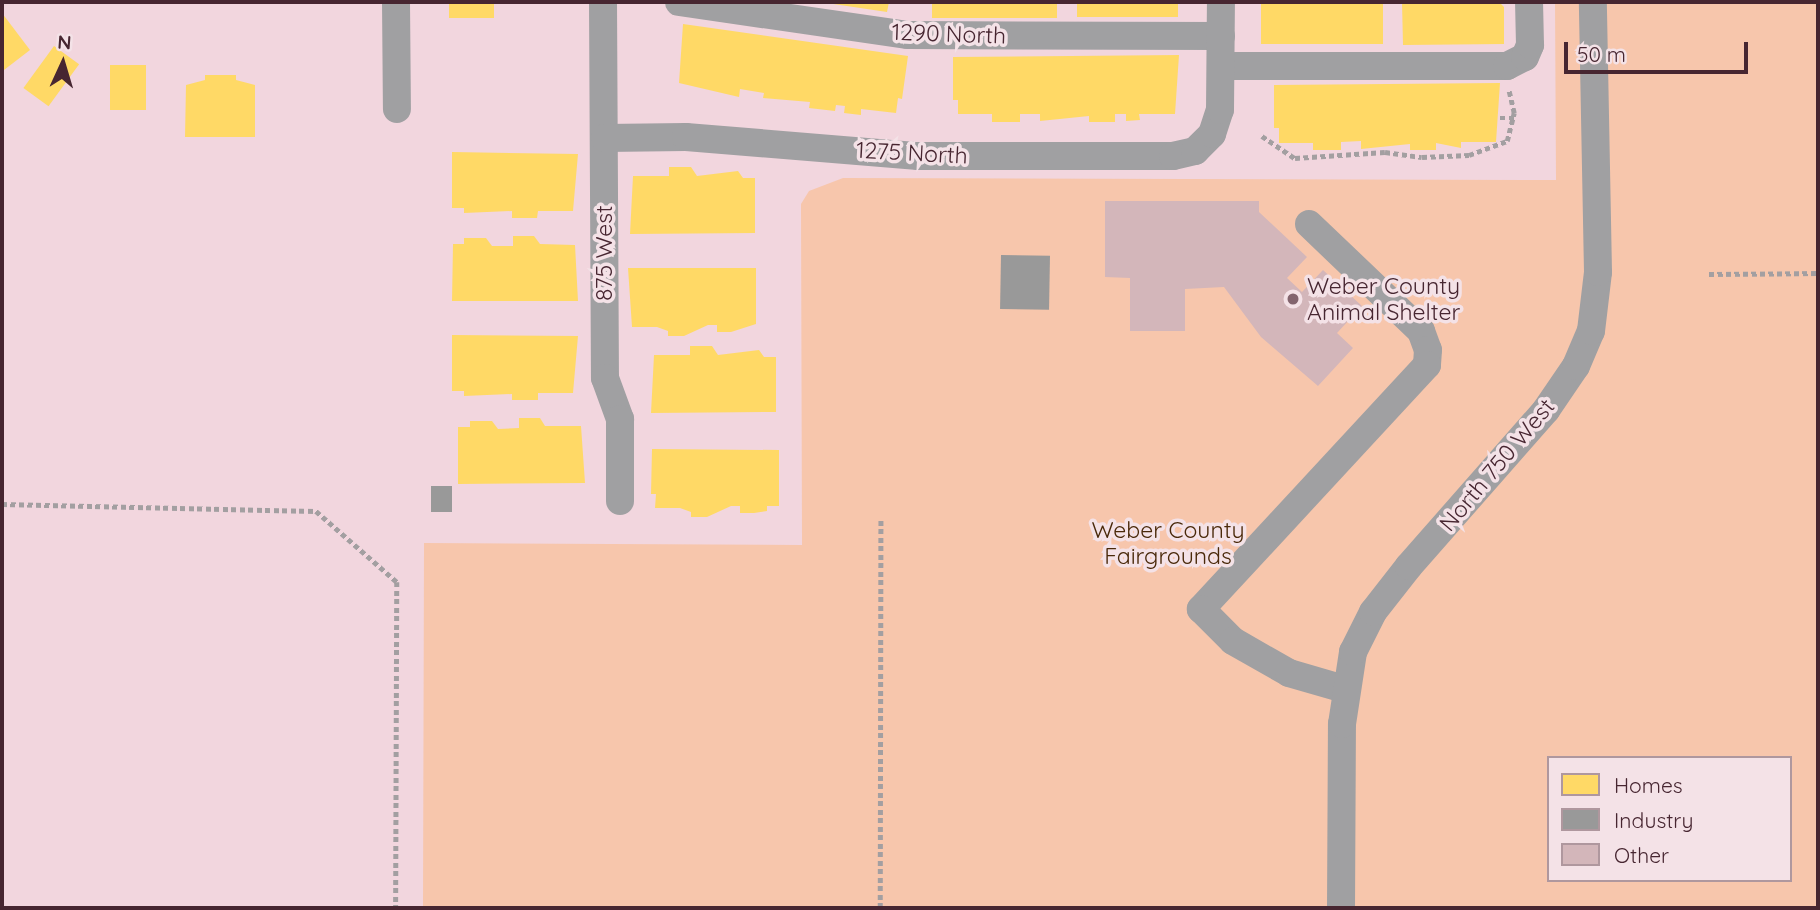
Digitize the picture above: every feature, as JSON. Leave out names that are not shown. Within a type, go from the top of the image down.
[{"type":"street","points":[[396,2],[397,109]]},
{"type":"street","name":"875 West","points":[[603,2],[605,378],[620,419],[620,501]]},
{"type":"street","name":"1290 North","points":[[680,2],[906,35],[1221,36]]},
{"type":"street","points":[[1221,2],[1222,66],[1507,66],[1525,57],[1530,45],[1529,2]]},
{"type":"street","name":"North 750 West","points":[[1341,908],[1344,688],[1353,652],[1373,612],[1546,410],[1576,366],[1591,331],[1598,272],[1592,2]]},
{"type":"street","name":"1275 North","points":[[605,138],[686,137],[918,156],[1173,156],[1195,151],[1212,134],[1220,110],[1222,66]]},
{"type":"street","points":[[1308,224],[1421,331],[1428,350],[1427,365],[1200,609],[1233,641],[1289,673],[1344,688]]},
{"type":"path","points":[[1262,136],[1295,158],[1385,152],[1442,157],[1469,155],[1507,141],[1514,118],[1507,83]]},
{"type":"path","points":[[1500,118],[1514,118]]},
{"type":"path","points":[[1709,274],[1818,272]]},
{"type":"path","points":[[2,504],[316,510],[397,582],[396,908]]},
{"type":"path","points":[[880,908],[881,518]]},
{"type":"green space","name":"Weber County Fairgrounds","points":[[1555,2],[1818,2],[1818,908],[423,908],[424,543],[802,545],[801,204],[809,191],[843,178],[1556,180]]},
{"type":"building: Homes","points":[[449,2],[494,2],[494,18],[449,18]]},
{"type":"building: Homes","points":[[820,2],[889,2],[887,12]]},
{"type":"building: Homes","points":[[932,2],[1057,2],[1057,18],[932,18]]},
{"type":"building: Homes","points":[[1077,2],[1178,2],[1178,17],[1077,17]]},
{"type":"building: Homes","points":[[1261,2],[1383,2],[1383,44],[1261,44]]},
{"type":"building: Homes","points":[[1402,2],[1499,2],[1504,7],[1504,44],[1403,45]]},
{"type":"building: Homes","points":[[2,13],[30,50],[4,70],[2,67]]},
{"type":"building: Homes","points":[[683,24],[908,56],[902,99],[898,98],[896,113],[861,109],[861,115],[844,113],[845,106],[836,105],[835,111],[809,108],[810,102],[763,98],[764,93],[740,89],[739,97],[679,83]]},
{"type":"building: Homes","points":[[54,46],[79,64],[49,106],[23,88]]},
{"type":"building: Homes","points":[[1179,55],[1175,114],[1139,114],[1140,120],[1126,121],[1126,114],[1115,114],[1115,122],[1089,122],[1089,116],[1040,121],[1040,114],[1020,114],[1020,122],[992,122],[992,114],[958,114],[958,100],[953,100],[953,57]]},
{"type":"building: Homes","points":[[110,65],[146,65],[146,110],[110,110]]},
{"type":"building: Homes","points":[[205,75],[236,75],[236,80],[255,85],[255,137],[185,137],[186,85],[205,80]]},
{"type":"building: Homes","points":[[1500,83],[1496,142],[1461,142],[1461,148],[1436,143],[1436,150],[1410,150],[1410,144],[1361,149],[1361,141],[1341,142],[1341,150],[1313,150],[1313,143],[1279,143],[1279,128],[1274,128],[1274,85]]},
{"type":"building: Homes","points":[[452,152],[578,154],[573,211],[538,211],[537,218],[512,218],[512,211],[464,213],[464,208],[452,208]]},
{"type":"building: Homes","points":[[669,167],[691,167],[697,176],[738,171],[743,178],[755,178],[755,233],[630,234],[633,176],[669,176]]},
{"type":"building: Homes","points":[[513,236],[534,236],[540,244],[575,245],[578,301],[452,301],[453,244],[464,244],[464,238],[486,238],[492,246],[513,246]]},
{"type":"building: Homes","points":[[628,268],[756,268],[756,324],[731,332],[717,332],[717,325],[708,325],[684,336],[668,336],[668,331],[657,327],[632,327]]},
{"type":"building: Homes","points":[[452,335],[578,336],[573,393],[538,393],[538,400],[512,400],[512,394],[464,396],[464,391],[452,391]]},
{"type":"building: Homes","points":[[690,346],[712,346],[718,355],[759,350],[764,357],[776,357],[776,412],[651,413],[654,355],[690,355]]},
{"type":"building: Homes","points":[[519,418],[540,418],[545,426],[581,426],[585,483],[458,484],[458,427],[470,427],[470,421],[492,421],[498,429],[519,428]]},
{"type":"building: Homes","points":[[652,449],[779,450],[779,506],[767,506],[767,511],[740,513],[740,506],[731,506],[707,517],[691,517],[691,512],[680,508],[655,508],[656,494],[651,494]]},
{"type":"building: Industry","points":[[1001,255],[1050,256],[1049,310],[1000,309]]},
{"type":"building: Industry","points":[[431,486],[452,486],[452,512],[431,512]]},
{"type":"building: Other","name":"Weber County Animal Shelter","points":[[1105,201],[1259,201],[1259,212],[1307,257],[1287,278],[1302,292],[1323,270],[1362,306],[1337,333],[1353,348],[1318,386],[1261,337],[1224,287],[1185,289],[1185,331],[1130,331],[1130,278],[1105,277]]},
{"type":"place","name":"Weber County Animal Shelter","points":[[1293,299]]}]
